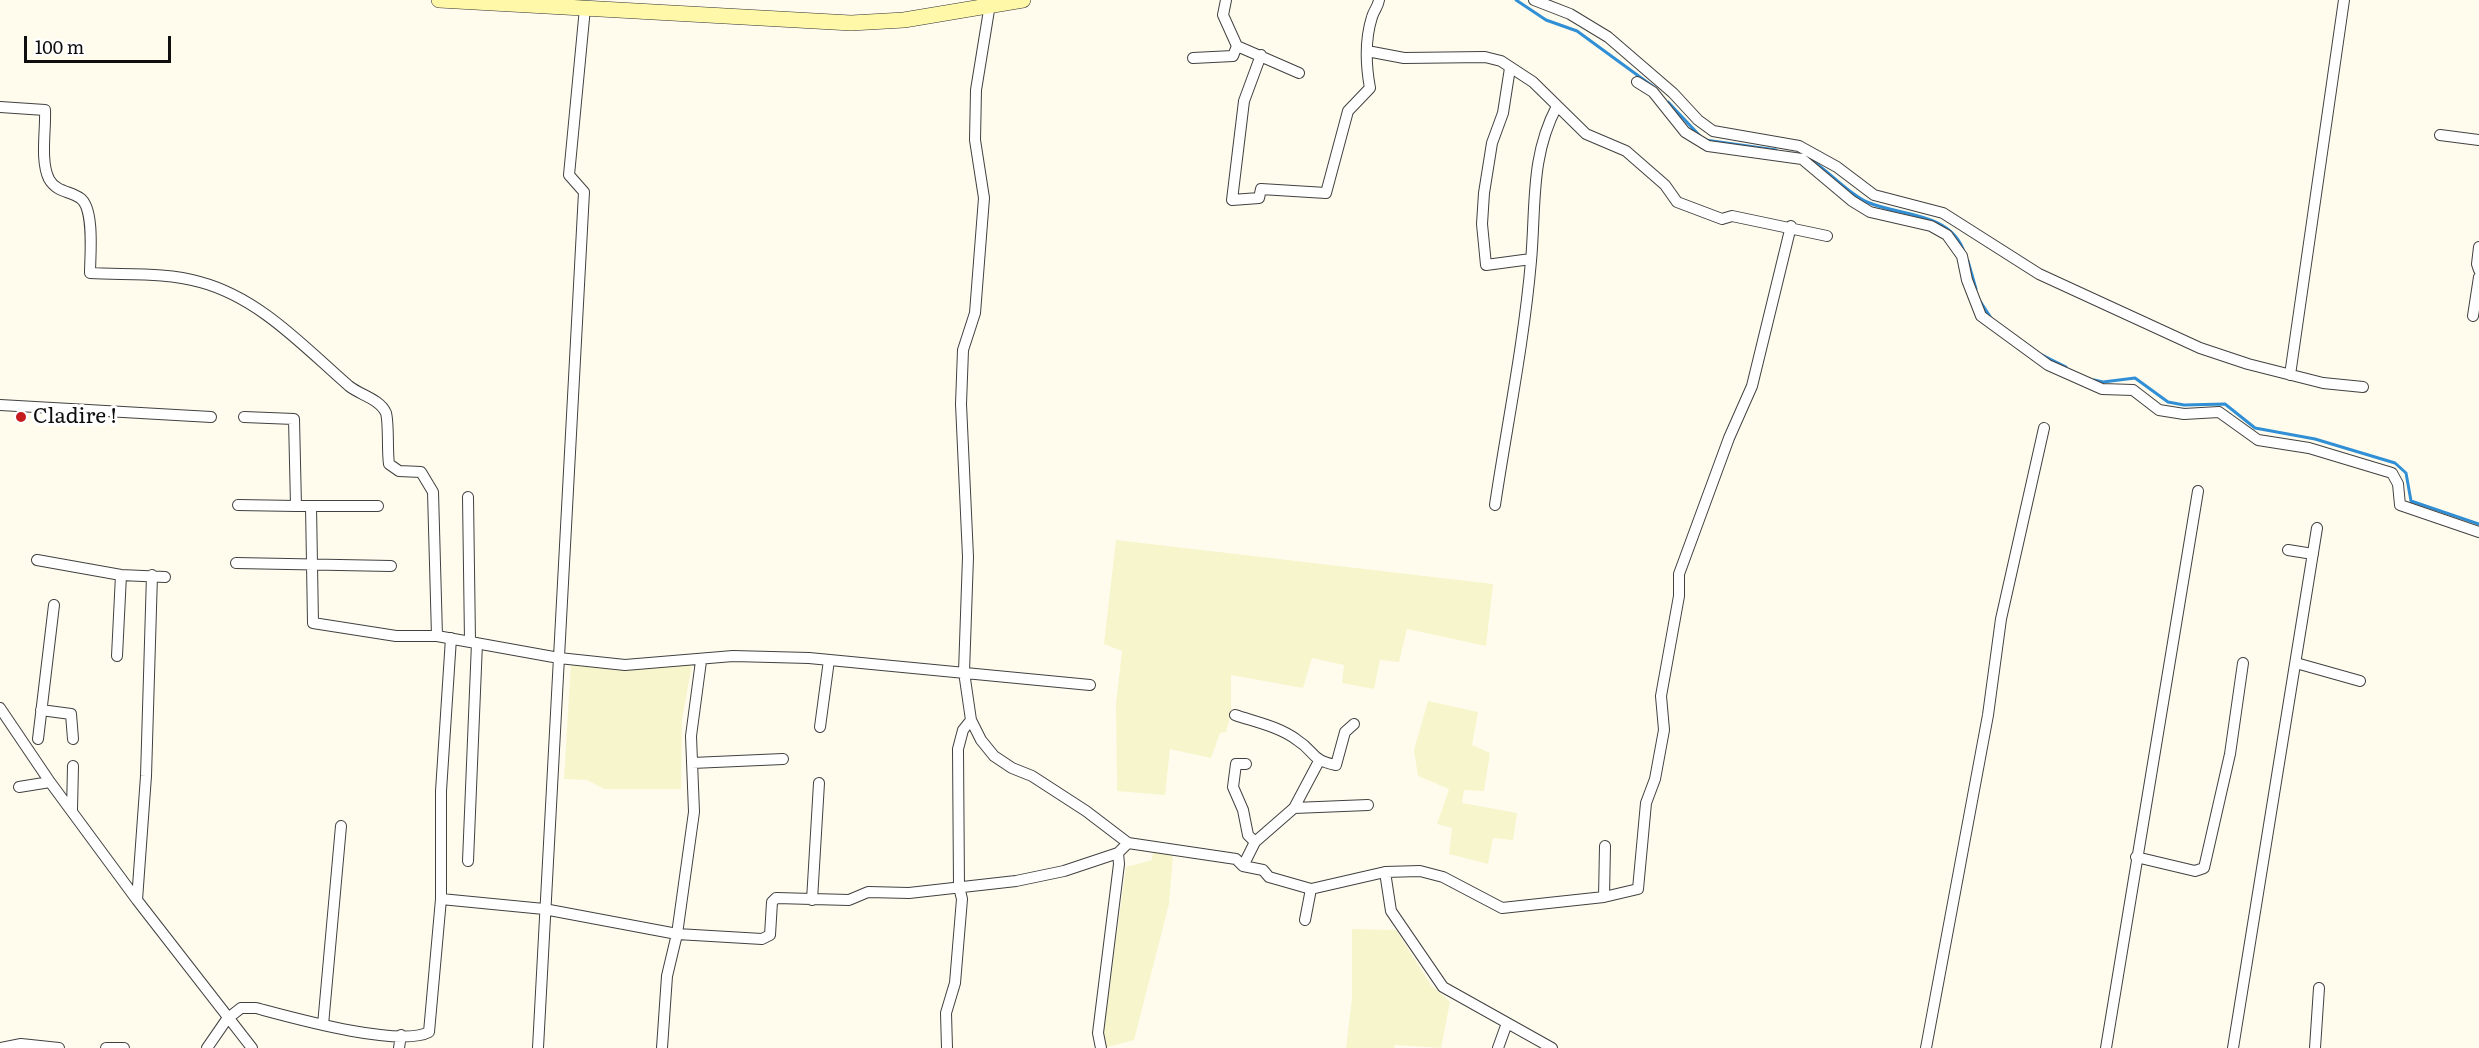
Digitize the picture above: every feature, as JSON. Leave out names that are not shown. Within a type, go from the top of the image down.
[{"type":"main road","points":[[439,0],[851,22],[904,20],[1023,0]]},
{"type":"street","points":[[1226,0],[1223,15],[1237,46],[1299,73]]},
{"type":"street","points":[[1261,55],[1244,101],[1232,200],[1259,198],[1261,189],[1326,193],[1348,111],[1370,88],[1367,51],[1372,15],[1378,7],[1379,0]]},
{"type":"street","points":[[1534,0],[1570,14],[1608,36],[1646,67],[1708,128],[1804,154],[1837,167],[1874,195],[1943,213],[2050,279],[2200,348],[2323,383],[2363,387]]},
{"type":"street","points":[[2290,375],[2344,0]]},
{"type":"street","points":[[990,4],[976,90],[975,140],[984,198],[975,313],[963,350],[961,404],[968,557],[964,672],[971,720],[981,740],[994,756],[1012,768],[1032,776],[1086,811],[1128,843],[1236,859],[1243,866],[1263,870],[1269,877],[1311,889],[1384,872],[1420,871],[1443,877],[1502,908],[1604,897],[1638,890],[1646,803],[1655,779],[1664,730],[1661,696],[1679,596],[1680,574],[1687,547],[1729,438],[1752,386],[1791,226]]},
{"type":"street","points":[[538,1048],[584,192],[569,174],[585,8]]},
{"type":"street","points":[[1193,58],[1233,56],[1237,46]]},
{"type":"street","points":[[1367,51],[1404,58],[1485,57],[1501,61],[1533,82],[1587,134],[1626,151],[1665,185],[1677,202],[1722,219],[1732,216],[1791,226],[1827,236]]},
{"type":"street","points":[[1510,68],[1503,112],[1492,143],[1484,193],[1482,224],[1486,264],[1531,259]]},
{"type":"street","points":[[1637,82],[1653,92],[1685,132],[1705,145],[1804,154],[1852,201],[1870,212],[1931,226],[1947,235],[1962,256],[1967,280],[1981,316],[2048,365],[2102,389],[2133,390],[2159,410],[2184,414],[2219,412],[2258,440],[2309,448],[2392,473],[2398,484],[2400,505],[2479,532]]},
{"type":"street","points":[[1495,505],[1531,259],[1536,170],[1544,130],[1557,106]]},
{"type":"street","points":[[0,107],[45,110],[46,161],[49,179],[58,189],[81,198],[87,206],[91,226],[90,273],[182,278],[201,282],[223,291],[261,310],[351,388],[374,401],[386,412],[389,464],[399,471],[421,472],[433,492],[437,636]]},
{"type":"street","points":[[1705,145],[1708,128]]},
{"type":"street","points":[[2440,135],[2479,140]]},
{"type":"street","points":[[2479,247],[2477,264],[2479,270]]},
{"type":"street","points":[[2474,316],[2479,277]]},
{"type":"street","points":[[0,405],[211,417]]},
{"type":"street","points":[[244,417],[294,419],[296,506]]},
{"type":"street","points":[[1926,1048],[1988,715],[2001,619],[2044,428]]},
{"type":"street","points":[[2106,1048],[2198,491]]},
{"type":"street","points":[[468,497],[473,642],[468,861]]},
{"type":"street","points":[[238,505],[378,506]]},
{"type":"street","points":[[311,506],[313,623],[396,636],[437,636],[559,658],[626,665],[701,661],[733,656],[829,660],[1090,685]]},
{"type":"street","points":[[2233,1048],[2317,528]]},
{"type":"street","points":[[2288,550],[2313,554]]},
{"type":"street","points":[[37,560],[100,569],[121,575],[165,577]]},
{"type":"street","points":[[236,563],[391,566]]},
{"type":"street","points":[[117,656],[121,575]]},
{"type":"street","points":[[137,900],[146,776],[152,575]]},
{"type":"street","points":[[38,739],[54,605]]},
{"type":"street","points":[[207,1048],[227,1019],[242,1008],[256,1008],[353,1032],[401,1035],[429,1032],[441,899],[441,791],[451,638]]},
{"type":"street","points":[[820,727],[829,660]]},
{"type":"street","points":[[662,1048],[667,976],[677,934],[694,812],[691,736],[701,661]]},
{"type":"street","points":[[2136,857],[2195,871],[2204,868],[2230,754],[2242,663]]},
{"type":"street","points":[[2296,663],[2360,681]]},
{"type":"street","points":[[0,708],[50,782],[137,900],[227,1019],[252,1048]]},
{"type":"street","points":[[41,710],[71,714],[73,739]]},
{"type":"street","points":[[1235,715],[1298,740],[1318,762],[1336,765],[1345,732],[1354,724]]},
{"type":"street","points":[[947,1048],[946,1013],[955,983],[962,899],[959,887],[958,749],[963,730],[971,720]]},
{"type":"street","points":[[692,763],[783,759]]},
{"type":"street","points":[[1243,866],[1256,842],[1294,808],[1318,762]]},
{"type":"street","points":[[1246,764],[1236,764],[1233,787],[1244,810],[1248,835],[1256,842]]},
{"type":"street","points":[[72,810],[73,766]]},
{"type":"street","points":[[19,787],[50,782]]},
{"type":"street","points":[[812,900],[819,783]]},
{"type":"street","points":[[1294,808],[1368,804]]},
{"type":"street","points":[[323,1025],[341,826]]},
{"type":"street","points":[[441,899],[544,909],[677,934],[766,939],[770,935],[773,899],[849,900],[868,892],[909,892],[1016,881],[1064,871],[1118,853],[1128,843]]},
{"type":"street","points":[[1604,897],[1605,846]]},
{"type":"street","points":[[1101,1048],[1098,1033],[1119,864],[1118,853]]},
{"type":"street","points":[[1384,872],[1391,911],[1443,987],[1552,1048]]},
{"type":"street","points":[[1305,920],[1311,889]]},
{"type":"street","points":[[2315,1048],[2319,988]]},
{"type":"street","points":[[1498,1048],[1507,1023]]},
{"type":"street","points":[[399,1048],[401,1035]]},
{"type":"street","points":[[0,1048],[21,1044],[59,1048]]},
{"type":"street","points":[[106,1048],[124,1048]]},
{"type":"shaded area","points":[[1116,540],[1493,584],[1486,646],[1407,629],[1399,662],[1380,660],[1374,689],[1342,683],[1344,665],[1312,658],[1303,688],[1231,675],[1231,714],[1226,732],[1220,733],[1211,758],[1170,749],[1165,795],[1117,791],[1116,704],[1122,651],[1104,644]]},
{"type":"shaded area","points":[[571,662],[692,664],[682,720],[681,789],[604,789],[587,780],[564,779]]},
{"type":"shaded area","points":[[1428,701],[1478,712],[1472,745],[1490,753],[1484,791],[1464,790],[1462,803],[1517,813],[1513,840],[1493,838],[1488,864],[1449,854],[1452,828],[1437,824],[1449,789],[1418,776],[1414,750]]},
{"type":"shaded area","points":[[1153,852],[1173,856],[1169,904],[1134,1040],[1104,1048],[1102,1040],[1126,867],[1152,860]]},
{"type":"shaded area","points":[[1352,929],[1396,930],[1431,985],[1450,1002],[1441,1048],[1395,1045],[1394,1048],[1346,1048],[1352,999]]},
{"type":"waterway","points":[[1516,0],[1546,20],[1577,31],[1655,88]]},
{"type":"waterway","points":[[1668,102],[1700,136]]},
{"type":"waterway","points":[[1705,140],[1776,150]]},
{"type":"waterway","points":[[1811,160],[1853,194],[1867,202],[1921,217],[1946,228],[1956,237],[1963,249]]},
{"type":"waterway","points":[[1968,261],[1976,289]]},
{"type":"waterway","points":[[1980,301],[1991,318]]},
{"type":"waterway","points":[[2042,355],[2066,367]]},
{"type":"waterway","points":[[2094,380],[2103,382],[2135,378],[2168,402],[2184,405],[2225,404],[2255,428],[2315,439],[2395,463],[2406,473],[2411,501],[2479,524]]},
{"type":"place","name":"Cladire !","points":[[21,417]]}]
